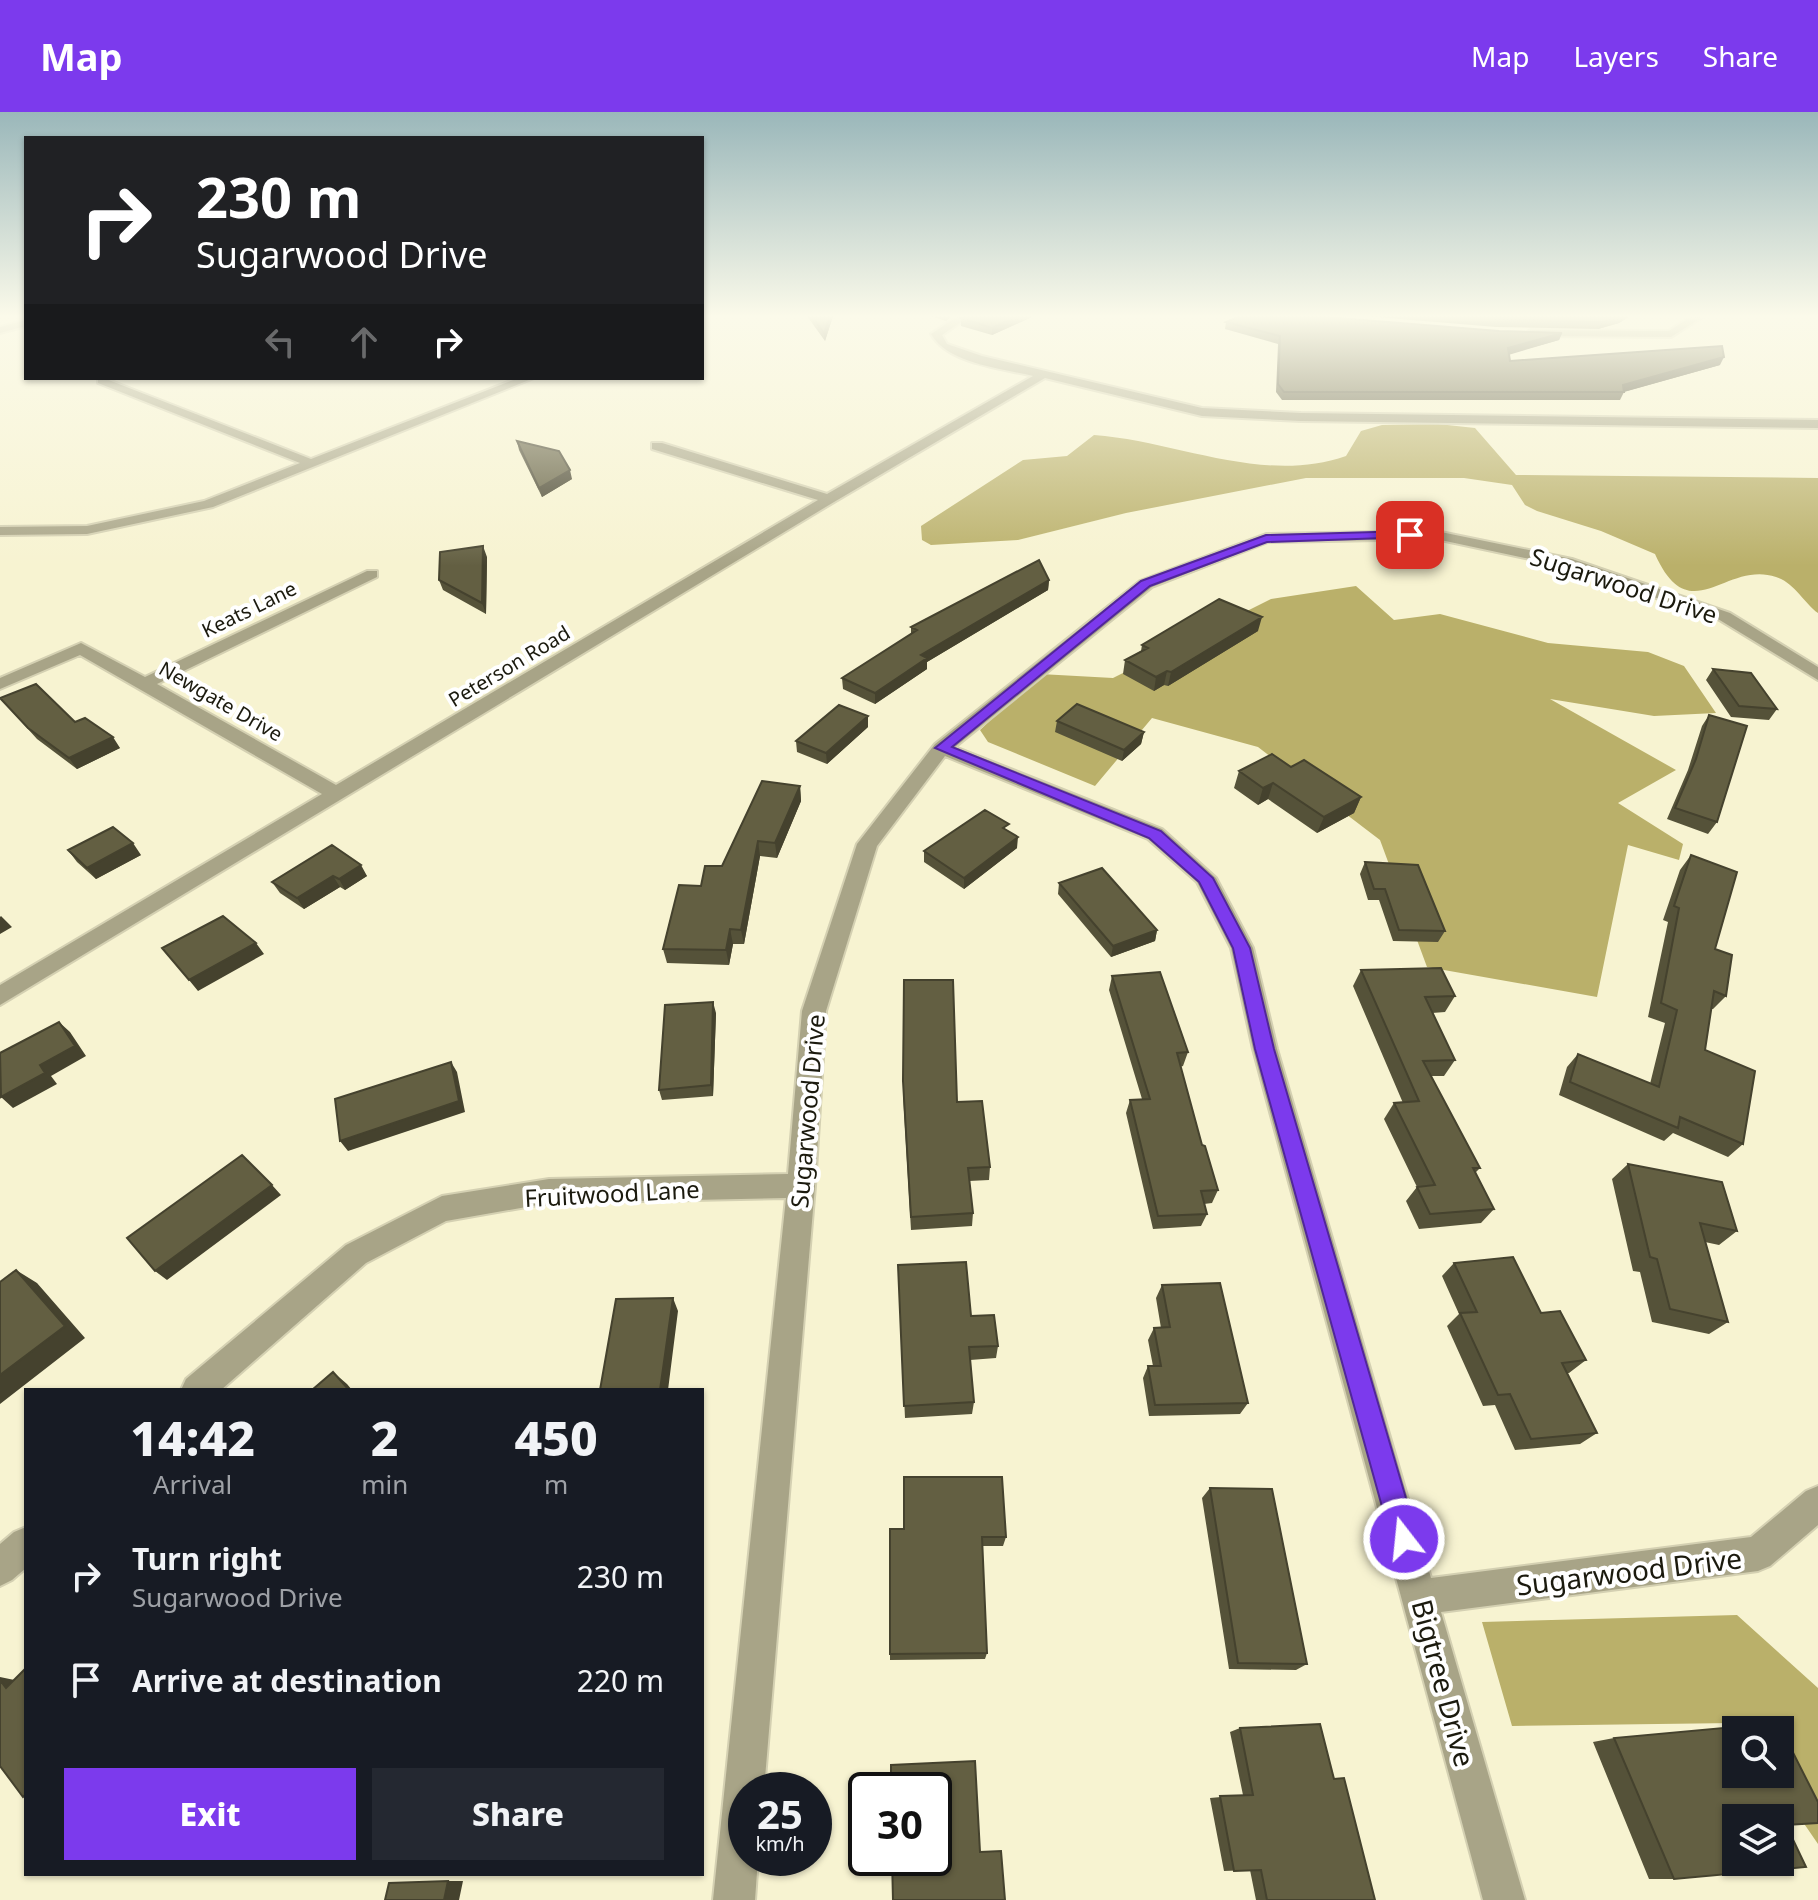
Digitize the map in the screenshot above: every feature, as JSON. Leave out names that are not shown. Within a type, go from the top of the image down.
[{"type":"street","points":[[149,399],[313,464]]},
{"type":"street","points":[[0,531],[87,530],[160,517],[208,504],[474,399]]},
{"type":"street","name":"Peterson Road","points":[[0,996],[1001,399]]},
{"type":"street","points":[[1140,399],[1243,415],[1818,424]]},
{"type":"street","points":[[657,446],[829,499]]},
{"type":"street","name":"Sugarwood Drive","points":[[734,1900],[801,1186],[814,1011],[867,844],[942,748],[1146,584],[1266,538],[1436,535],[1567,562],[1724,616],[1818,675]]},
{"type":"street","name":"Keats Lane","points":[[146,683],[372,574]]},
{"type":"street","name":"Newgate Drive","points":[[0,684],[81,648],[337,794]]},
{"type":"street","name":"Bigtree Drive","points":[[942,748],[1155,834],[1205,878],[1242,948],[1265,1049],[1504,1900]]},
{"type":"street","name":"Fruitwood Lane","points":[[199,1388],[356,1254],[442,1209],[549,1191],[801,1186]]},
{"type":"street","name":"Sugarwood Drive","points":[[1421,1597],[1758,1554],[1818,1503]]},
{"type":"street","points":[[0,1568],[24,1546]]},
{"type":"shaded area","points":[[1438,424],[1475,428],[1516,475],[1818,478],[1818,613],[1788,583],[1776,577],[1758,574],[1695,591],[1682,588],[1668,577],[1655,554],[1601,531],[1537,511],[1525,505],[1512,485],[1464,478],[1306,478],[1126,513],[1018,540],[931,545],[922,540],[921,526],[1023,460],[1067,456],[1094,435],[1220,459],[1283,466],[1315,464],[1346,456],[1361,431],[1382,425]]},
{"type":"shaded area","points":[[1356,586],[1394,620],[1440,614],[1548,643],[1648,652],[1684,666],[1716,713],[1654,716],[1550,699],[1676,770],[1618,803],[1683,844],[1679,860],[1628,845],[1597,997],[1427,967],[1380,840],[1258,747],[1152,718],[1095,786],[988,742],[980,730],[1040,674],[1113,678],[1271,599]]},
{"type":"shaded area","points":[[1737,1615],[1818,1688],[1818,1844],[1794,1809],[1794,1804],[1791,1804],[1780,1788],[1794,1788],[1794,1716],[1722,1716],[1722,1723],[1512,1726],[1482,1622]]},
{"type":"building","points":[[517,441],[559,451],[570,470],[539,488]]},
{"type":"building","points":[[483,546],[482,603],[439,580],[440,552]]},
{"type":"building","points":[[1039,560],[1049,580],[921,655],[927,658],[875,693],[842,678],[917,630],[911,627]]},
{"type":"building","points":[[1219,599],[1262,617],[1171,672],[1156,677],[1125,660],[1148,648],[1142,645]]},
{"type":"building","points":[[1713,669],[1751,673],[1777,709],[1739,706]]},
{"type":"building","points":[[36,684],[75,722],[85,718],[113,737],[69,758],[28,728],[0,698]]},
{"type":"building","points":[[1077,704],[1144,732],[1124,750],[1057,721]]},
{"type":"building","points":[[839,705],[868,716],[826,753],[796,741]]},
{"type":"building","points":[[1709,715],[1747,726],[1717,822],[1675,808],[1696,759]]},
{"type":"building","points":[[1272,754],[1291,767],[1304,760],[1361,797],[1324,817],[1273,783],[1263,788],[1239,771]]},
{"type":"building","points":[[762,781],[800,786],[775,843],[758,841],[741,930],[730,929],[726,950],[663,949],[679,885],[701,886],[705,866],[722,866]]},
{"type":"building","points":[[985,810],[1009,824],[1003,828],[1018,837],[964,878],[924,851]]},
{"type":"building","points":[[113,827],[133,843],[87,868],[68,850]]},
{"type":"building","points":[[332,845],[361,865],[339,879],[333,876],[297,898],[272,882]]},
{"type":"building","points":[[1691,855],[1737,872],[1715,949],[1732,955],[1726,996],[1714,991],[1705,1050],[1755,1071],[1743,1144],[1680,1117],[1678,1128],[1570,1082],[1578,1054],[1659,1087],[1677,1010],[1661,1003],[1679,908],[1674,906]]},
{"type":"building","points":[[1365,862],[1418,865],[1445,931],[1399,930],[1385,889],[1374,889]]},
{"type":"building","points":[[1102,868],[1157,930],[1113,946],[1059,883]]},
{"type":"building","points":[[223,916],[256,943],[189,980],[162,948]]},
{"type":"building","points":[[1441,968],[1455,996],[1425,997],[1455,1060],[1423,1061],[1480,1168],[1473,1168],[1494,1209],[1430,1214],[1417,1187],[1435,1185],[1394,1103],[1419,1101],[1361,970]]},
{"type":"building","points":[[1160,972],[1188,1052],[1177,1053],[1202,1145],[1205,1146],[1218,1190],[1201,1191],[1207,1214],[1158,1216],[1130,1100],[1150,1099],[1112,976]]},
{"type":"building","points":[[904,980],[953,980],[957,1102],[982,1101],[990,1167],[968,1168],[973,1213],[911,1217],[903,1081]]},
{"type":"building","points":[[713,1002],[711,1085],[659,1090],[665,1005]]},
{"type":"building","points":[[59,1022],[75,1046],[40,1065],[45,1073],[1,1097],[0,1053]]},
{"type":"building","points":[[451,1062],[459,1101],[340,1141],[335,1099]]},
{"type":"building","points":[[242,1155],[272,1185],[155,1271],[127,1238]]},
{"type":"building","points":[[1628,1164],[1722,1182],[1737,1231],[1700,1223],[1728,1322],[1670,1309],[1657,1259],[1650,1257]]},
{"type":"building","points":[[1513,1257],[1541,1313],[1560,1311],[1586,1360],[1562,1363],[1597,1433],[1531,1439],[1510,1394],[1498,1395],[1460,1313],[1477,1312],[1454,1263]]},
{"type":"building","points":[[966,1262],[971,1316],[994,1315],[998,1346],[969,1347],[974,1402],[904,1406],[898,1265]]},
{"type":"building","points":[[16,1270],[65,1326],[0,1375],[0,1282]]},
{"type":"building","points":[[1220,1283],[1248,1403],[1155,1405],[1148,1366],[1161,1366],[1154,1328],[1170,1327],[1162,1285]]},
{"type":"building","points":[[673,1298],[660,1388],[600,1388],[616,1299]]},
{"type":"building","points":[[333,1372],[347,1388],[314,1388]]},
{"type":"building","points":[[904,1477],[1002,1477],[1006,1537],[982,1537],[987,1653],[890,1654],[890,1529],[904,1529]]},
{"type":"building","points":[[1210,1488],[1272,1489],[1307,1664],[1238,1663]]},
{"type":"building","points":[[24,1670],[23,1797],[0,1766],[0,1680],[6,1688]]},
{"type":"building","points":[[1320,1724],[1334,1779],[1344,1778],[1375,1900],[1267,1900],[1261,1870],[1234,1871],[1220,1796],[1253,1795],[1240,1728]]},
{"type":"building","points":[[1722,1728],[1722,1788],[1794,1788],[1794,1755],[1818,1802],[1818,1823],[1794,1824],[1794,1804],[1722,1804],[1722,1875],[1674,1879],[1614,1738]]},
{"type":"building","points":[[975,1761],[980,1852],[1001,1851],[1005,1900],[893,1900],[892,1876],[952,1876],[952,1772],[891,1772],[891,1765]]},
{"type":"building","points":[[1794,1842],[1806,1867],[1794,1868]]},
{"type":"building","points":[[448,1881],[444,1900],[385,1900],[389,1883]]},
{"type":"route","points":[[1404,1539],[1265,1049],[1242,948],[1205,878],[1155,834],[942,748],[1146,584],[1266,538],[1410,535]]}]
